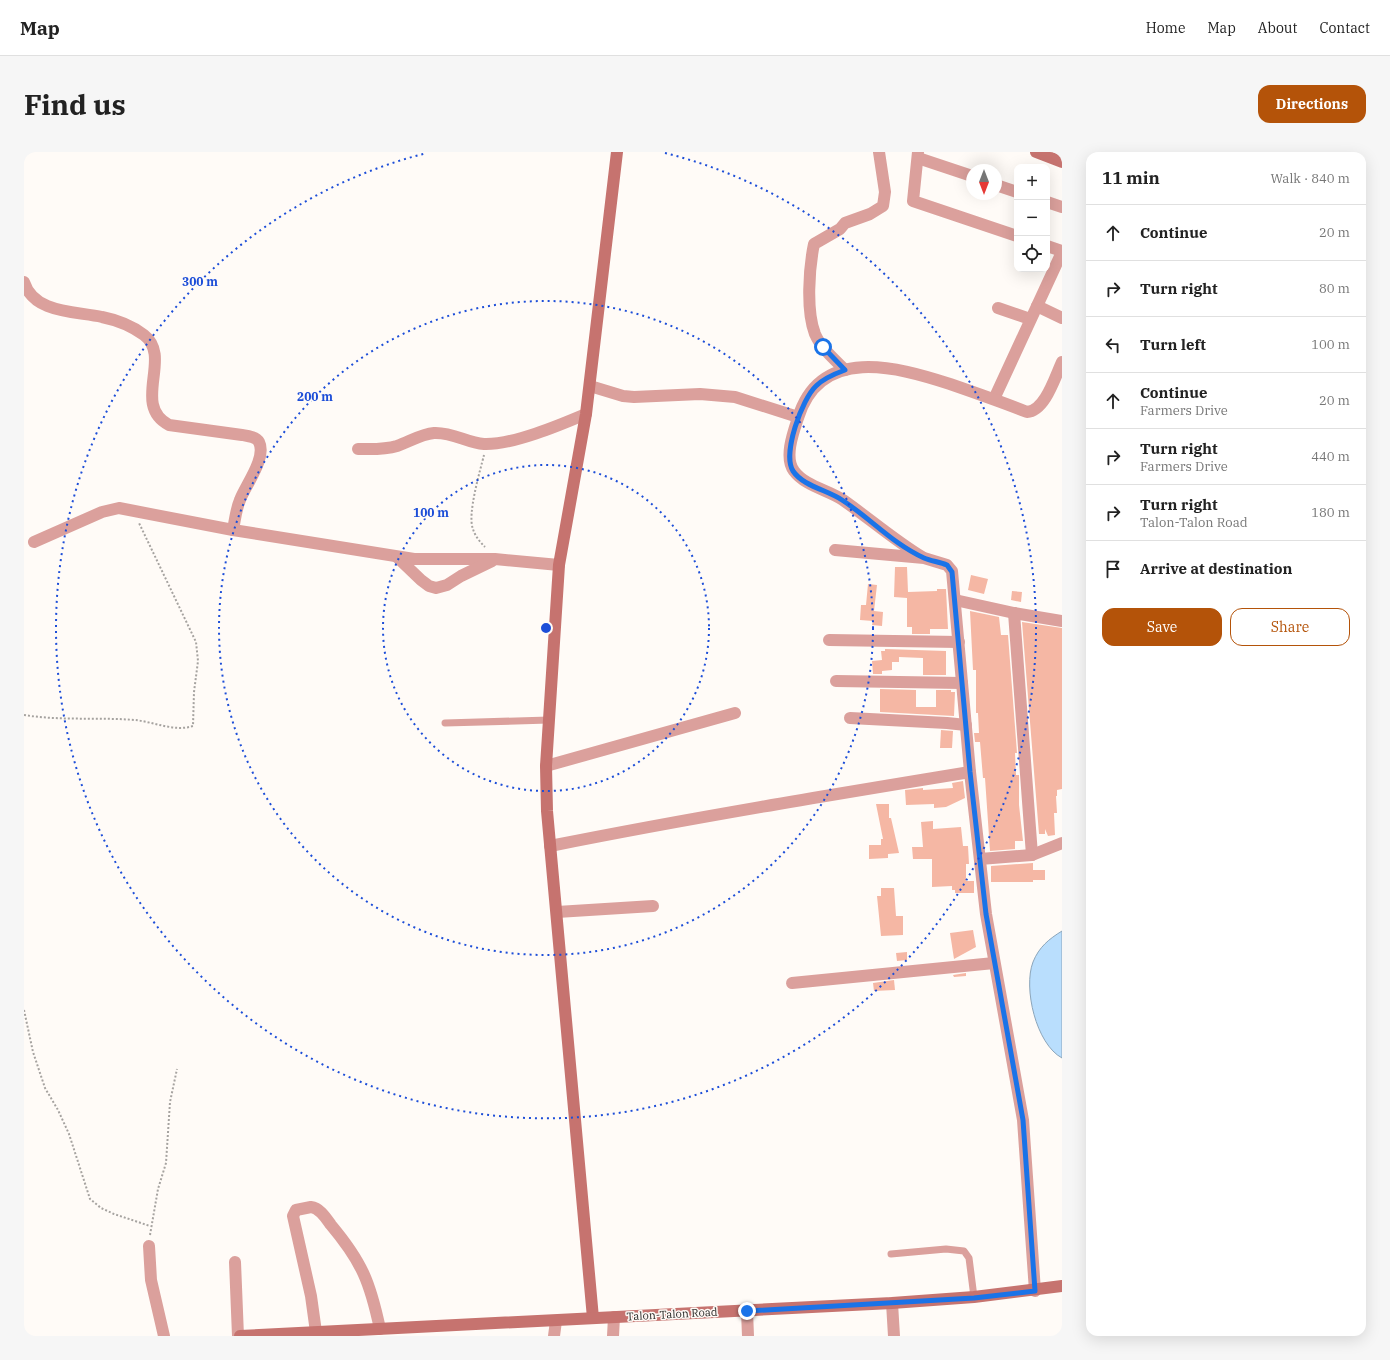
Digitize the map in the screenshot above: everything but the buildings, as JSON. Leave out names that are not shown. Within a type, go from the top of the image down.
[{"type":"street","points":[[593,1318],[550,846],[546,766],[559,565],[590,386],[617,152]]},
{"type":"street","points":[[845,370],[823,347],[815,334],[811,316],[811,258],[814,244],[830,235],[845,223],[870,214],[883,206],[885,192],[880,152]]},
{"type":"street","points":[[1036,152],[1062,162]]},
{"type":"street","points":[[966,174],[918,155],[913,201],[1014,235]]},
{"type":"street","points":[[1002,187],[1014,191]]},
{"type":"street","points":[[1050,203],[1062,207]]},
{"type":"street","points":[[994,399],[1062,251],[1050,247]]},
{"type":"street","points":[[24,282],[27,292],[33,299],[48,306],[122,322],[145,336],[152,347],[155,356],[152,403],[156,415],[161,421],[169,425],[242,435],[254,438],[259,442],[260,447],[257,466],[240,499],[234,530]]},
{"type":"street","points":[[1037,306],[1062,318]]},
{"type":"street","points":[[998,308],[1030,319]]},
{"type":"street","points":[[924,558],[897,542],[842,500],[798,476],[790,464],[790,451],[798,417],[814,387],[822,381],[845,370],[864,367],[894,368],[913,372],[994,399],[1027,412],[1038,409],[1042,405],[1062,362]]},
{"type":"street","points":[[590,386],[629,397],[700,394],[735,397],[798,417]]},
{"type":"street","points":[[358,449],[380,449],[396,446],[417,438],[441,433],[486,444],[544,431],[586,414]]},
{"type":"street","points":[[34,542],[112,508],[132,509],[234,530],[396,557],[432,560],[495,559],[559,565]]},
{"type":"street","points":[[835,550],[924,558],[947,565],[950,568],[955,600],[970,772],[980,859],[994,963],[1023,1120],[1035,1291]]},
{"type":"street","points":[[396,557],[421,580],[429,586],[436,588],[448,585],[461,576],[495,559]]},
{"type":"street","points":[[955,600],[1014,613],[1062,621]]},
{"type":"street","points":[[1014,613],[1032,855]]},
{"type":"street","points":[[829,640],[959,642]]},
{"type":"street","points":[[836,681],[962,683]]},
{"type":"street","points":[[546,766],[735,713]]},
{"type":"street","points":[[850,718],[966,725]]},
{"type":"street","points":[[550,846],[730,811],[970,772]]},
{"type":"street","points":[[980,859],[1032,855],[1062,843]]},
{"type":"street","points":[[557,912],[653,906]]},
{"type":"street","points":[[792,983],[994,963]]},
{"type":"street","points":[[316,1332],[311,1296],[293,1216],[296,1210],[311,1207],[318,1210],[326,1218],[361,1264],[374,1300],[380,1329]]},
{"type":"street","points":[[149,1246],[151,1280],[164,1336]]},
{"type":"street","points":[[235,1262],[239,1336]]},
{"type":"street","name":"Talon-Talon Road","points":[[239,1336],[892,1303],[974,1298],[1035,1291],[1062,1286]]},
{"type":"street","points":[[892,1303],[894,1336]]},
{"type":"street","points":[[747,1311],[748,1336]]},
{"type":"street","points":[[613,1336],[614,1317]]},
{"type":"street","points":[[554,1336],[556,1321]]},
{"type":"lane","points":[[445,723],[548,720]]},
{"type":"lane","points":[[891,1254],[946,1249],[964,1251],[968,1258],[974,1298]]},
{"type":"path","points":[[486,444],[475,498],[472,529],[495,559]]},
{"type":"path","points":[[24,715],[89,720],[135,720],[187,728],[193,726],[194,692],[198,661],[196,642],[132,509]]},
{"type":"path","points":[[24,1010],[33,1052],[46,1088],[69,1134],[90,1199],[101,1208],[114,1214],[150,1226]]},
{"type":"path","points":[[149,1246],[150,1226],[166,1163],[170,1102],[177,1069]]},
{"type":"water","points":[[1062,931],[1062,1058],[1053,1051],[1045,1041],[1039,1028],[1031,1000],[1030,973],[1038,952],[1053,937]]},
{"type":"route","points":[[747,1311],[974,1298],[1035,1291],[1023,1120],[998,988],[986,914],[970,772],[952,572],[947,565],[924,558],[897,542],[842,500],[803,480],[793,470],[790,464],[790,451],[798,417],[808,396],[814,387],[822,381],[833,374],[845,370],[823,347]]}]
